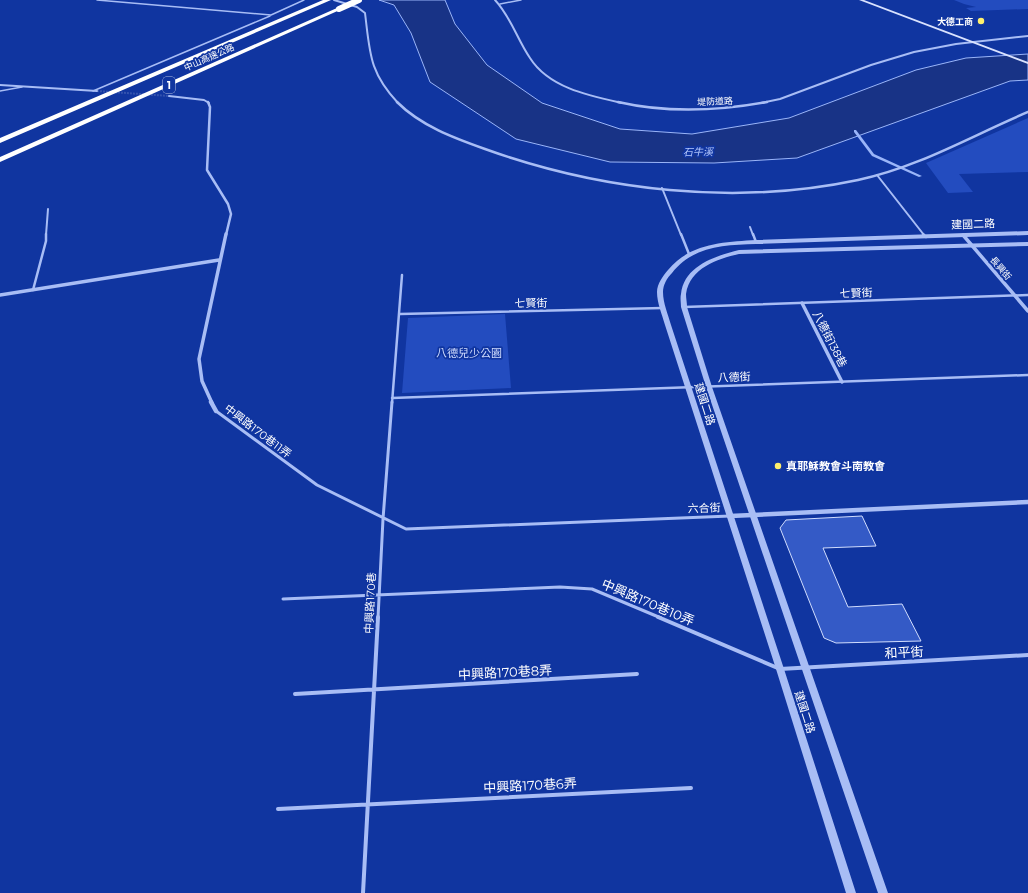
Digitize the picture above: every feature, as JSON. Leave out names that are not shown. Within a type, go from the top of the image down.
[{"type":"highway","name":"中山高速公路","points":[[0,141],[328,0]]},
{"type":"highway","name":"中山高速公路","points":[[0,160],[359,0]]},
{"type":"main road","points":[[861,0],[1028,63]]},
{"type":"street","points":[[334,0],[357,7],[365,13],[373,66],[389,92],[399,104],[412,115],[445,134],[486,151],[544,168],[604,181],[662,188],[739,192],[770,191],[836,184],[877,175],[931,158],[1028,112]]},
{"type":"street","name":"堤防道路","points":[[495,0],[500,4],[534,65],[545,75],[562,84],[596,97],[623,103],[661,108],[709,109],[740,107],[769,102],[884,61],[914,52],[945,45],[1028,36]]},
{"type":"street","points":[[0,85],[97,91]]},
{"type":"street","name":"中興路170巷11弄","points":[[169,96],[204,100],[209,103],[209,144],[207,170],[228,204],[231,214],[219,260],[200,359],[200,375],[204,388],[216,411]]},
{"type":"street","name":"建國二路","points":[[851,893],[663,308],[660,290],[673,267],[689,254],[700,248],[713,245],[756,242],[1028,233]]},
{"type":"street","name":"長興街","points":[[963,235],[1028,311]]},
{"type":"street","name":"建國二路","points":[[884,893],[710,387],[684,307],[683,301],[685,287],[692,274],[706,263],[739,252],[1028,244]]},
{"type":"street","points":[[0,295],[219,260]]},
{"type":"street","name":"八德街138巷","points":[[802,303],[842,382]]},
{"type":"street","name":"六合街","points":[[730,516],[1028,502]]},
{"type":"lane","points":[[98,0],[271,16]]},
{"type":"lane","points":[[93,91],[271,16],[304,0]]},
{"type":"lane","points":[[500,4],[521,0]]},
{"type":"lane","points":[[0,91],[22,87]]},
{"type":"lane","points":[[877,175],[926,237]]},
{"type":"lane","points":[[662,188],[689,254]]},
{"type":"lane","points":[[33,290],[46,241],[48,209]]},
{"type":"lane","points":[[750,227],[756,242]]},
{"type":"lane","name":"中興路170巷","points":[[363,893],[369,805],[383,519],[402,275]]},
{"type":"lane","name":"七賢街","points":[[684,307],[1028,295]]},
{"type":"lane","name":"七賢街","points":[[400,314],[663,308]]},
{"type":"lane","name":"八德街","points":[[392,398],[1028,375]]},
{"type":"lane","name":"中興路170巷11弄","points":[[216,411],[317,485],[383,519]]},
{"type":"lane","name":"六合街","points":[[383,519],[406,528],[730,516]]},
{"type":"lane","name":"中興路170巷10弄","points":[[283,599],[560,587],[592,589],[780,669]]},
{"type":"lane","name":"和平街","points":[[780,669],[1028,655]]},
{"type":"lane","name":"中興路170巷8弄","points":[[295,694],[637,674]]},
{"type":"lane","name":"中興路170巷6弄","points":[[278,809],[691,788]]},
{"type":"green space","points":[[954,0],[1028,0],[1028,9],[971,11],[966,8],[976,7]]},
{"type":"green space","points":[[1028,118],[1028,172],[959,174],[973,192],[948,193],[926,163]]},
{"type":"green space","name":"八德兒少公園","points":[[505,314],[511,388],[402,393],[408,318]]},
{"type":"water","name":"石牛溪","points":[[379,0],[445,0],[455,24],[487,65],[542,103],[620,129],[692,134],[789,118],[916,70],[966,58],[1028,54],[1028,80],[1010,81],[797,158],[714,163],[610,162],[516,139],[430,82],[411,33],[394,5]]},
{"type":"building","points":[[862,516],[876,546],[823,548],[848,607],[902,604],[921,641],[836,643],[824,638],[780,528],[786,520]]},
{"type":"waterway","points":[[855,131],[873,155],[920,176]]},
{"type":"tunnel","points":[[97,91],[169,96]]},
{"type":"place","name":"大德工商","points":[[981,21]]},
{"type":"place","name":"真耶穌教會斗南教會","points":[[778,466]]}]
